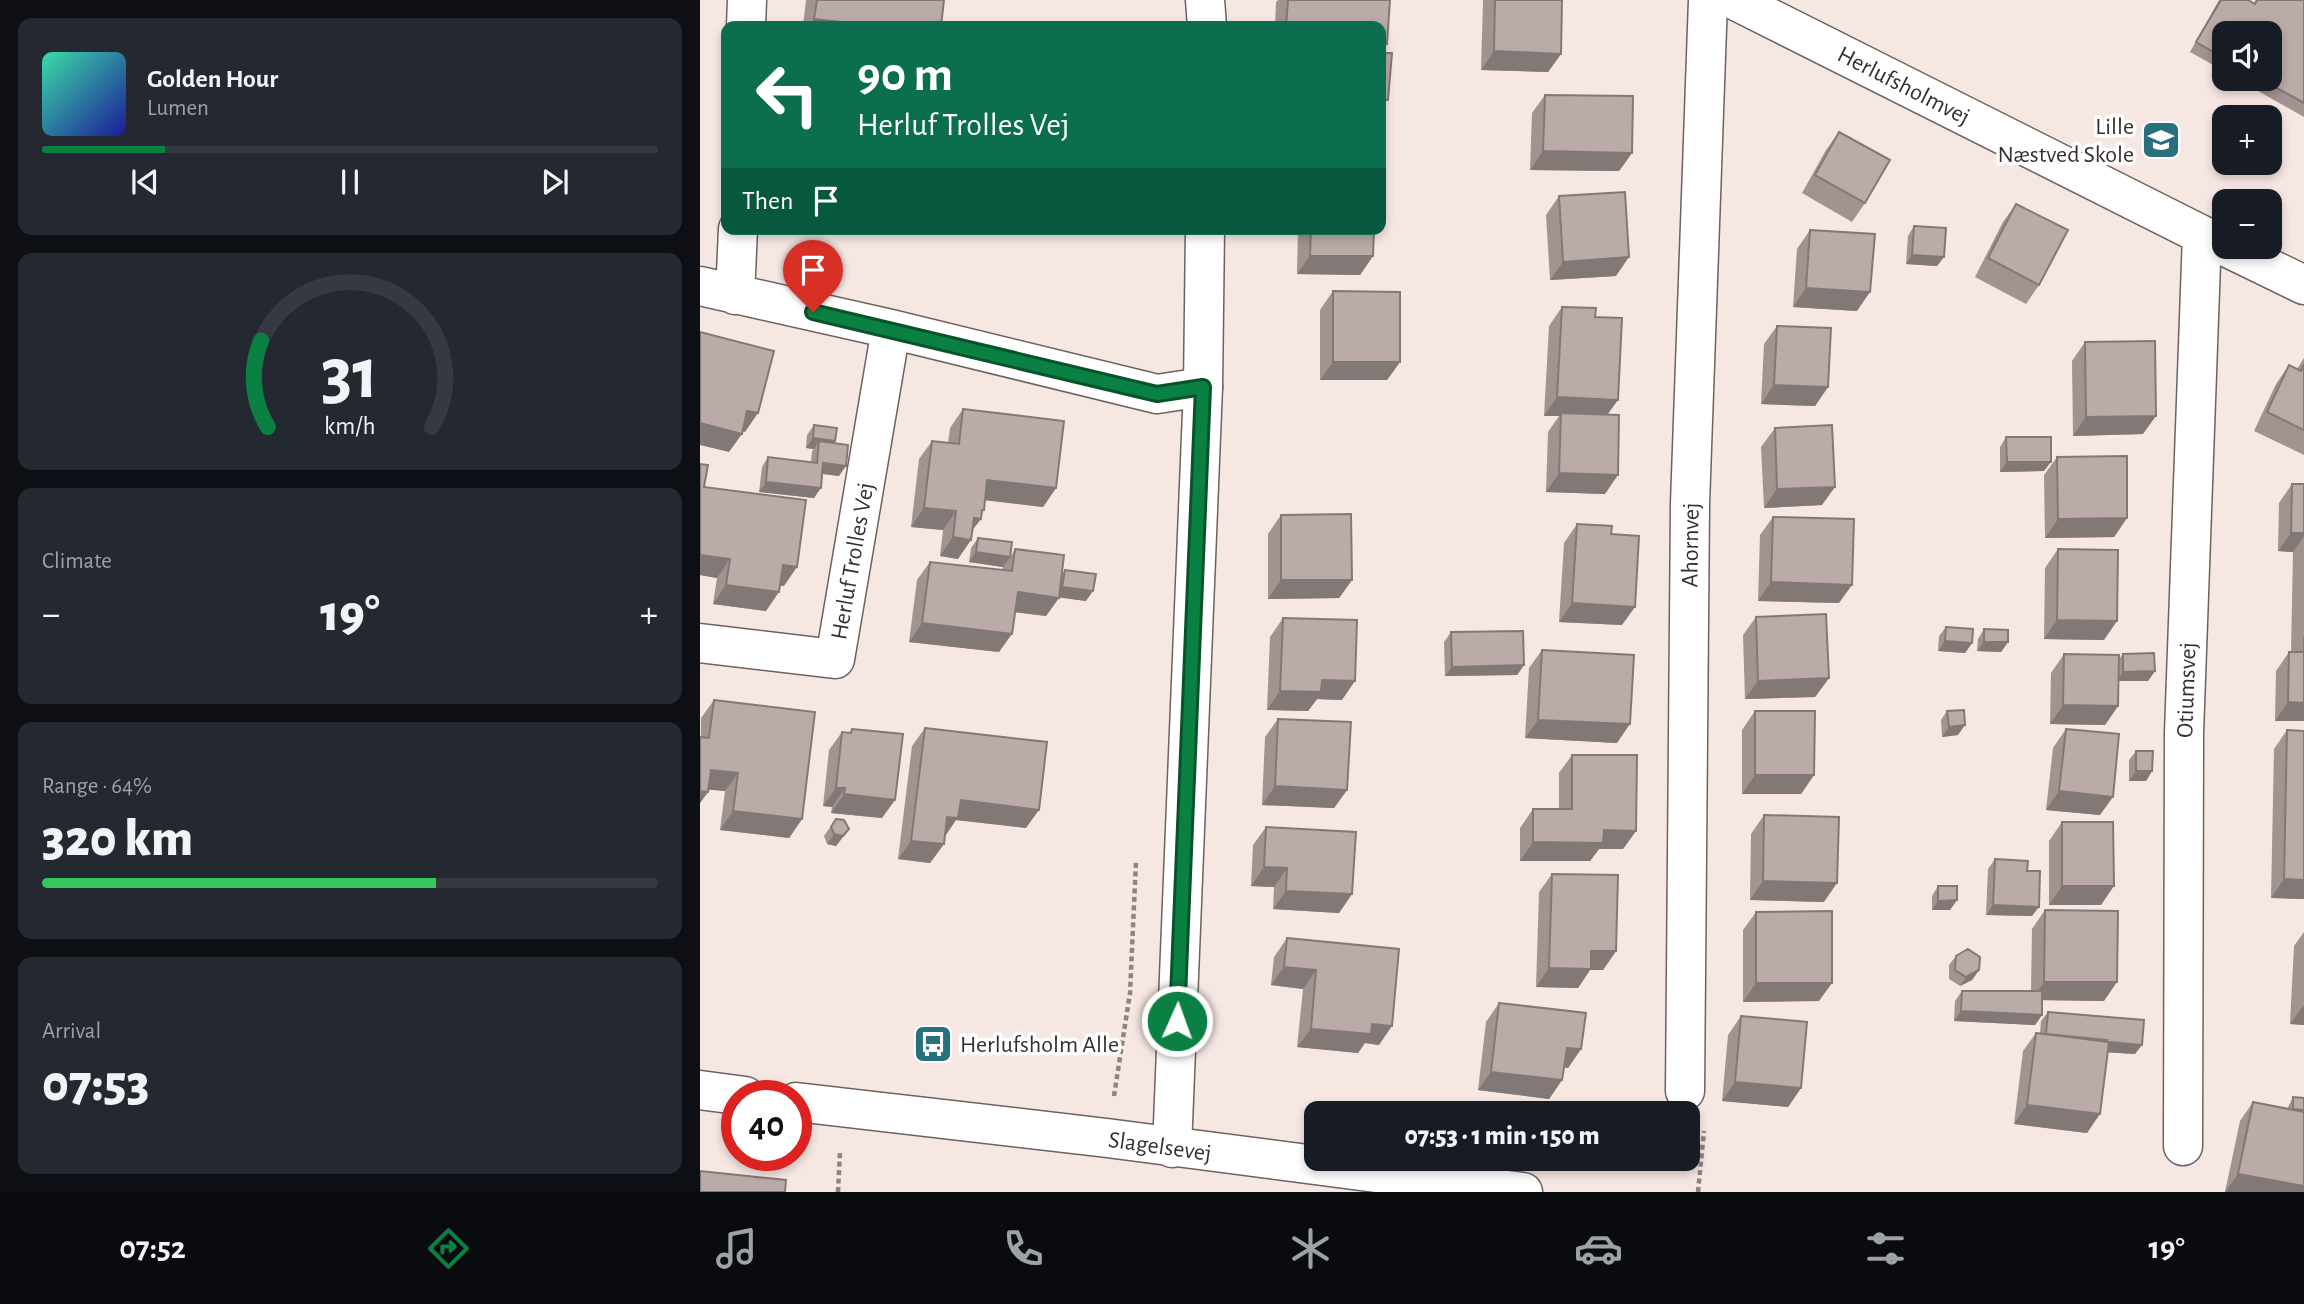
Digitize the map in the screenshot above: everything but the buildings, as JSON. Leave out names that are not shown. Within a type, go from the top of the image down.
[{"type":"street","points":[[746,21],[747,0]]},
{"type":"street","points":[[1205,0],[1207,21]]},
{"type":"street","name":"Ahornvej","points":[[1685,1091],[1690,504],[1708,0]]},
{"type":"street","name":"Herlufsholmvej","points":[[1734,0],[2212,240]]},
{"type":"street","points":[[736,235],[717,290],[1157,394],[1203,387]]},
{"type":"street","points":[[1172,1148],[1203,387],[1205,235]]},
{"type":"street","name":"Otiumsvej","points":[[2183,1146],[2184,733],[2216,259]]},
{"type":"street","name":"Herlufsholmvej","points":[[2250,259],[2304,285]]},
{"type":"street","name":"Herluf Trolles Vej","points":[[700,643],[835,659],[891,329]]},
{"type":"street","points":[[700,1090],[721,1093]]},
{"type":"street","name":"Slagelsevej","points":[[812,1104],[1107,1138],[1386,1184],[1523,1192]]},
{"type":"path","points":[[1107,1138],[1130,993],[1136,853]]},
{"type":"place","name":"Lille Næstved Skole","points":[[2161,140]]},
{"type":"place","name":"Herlufsholm Alle","points":[[933,1044]]},
{"type":"route","points":[[813,312],[1157,394],[1203,387],[1177,1021]]}]
